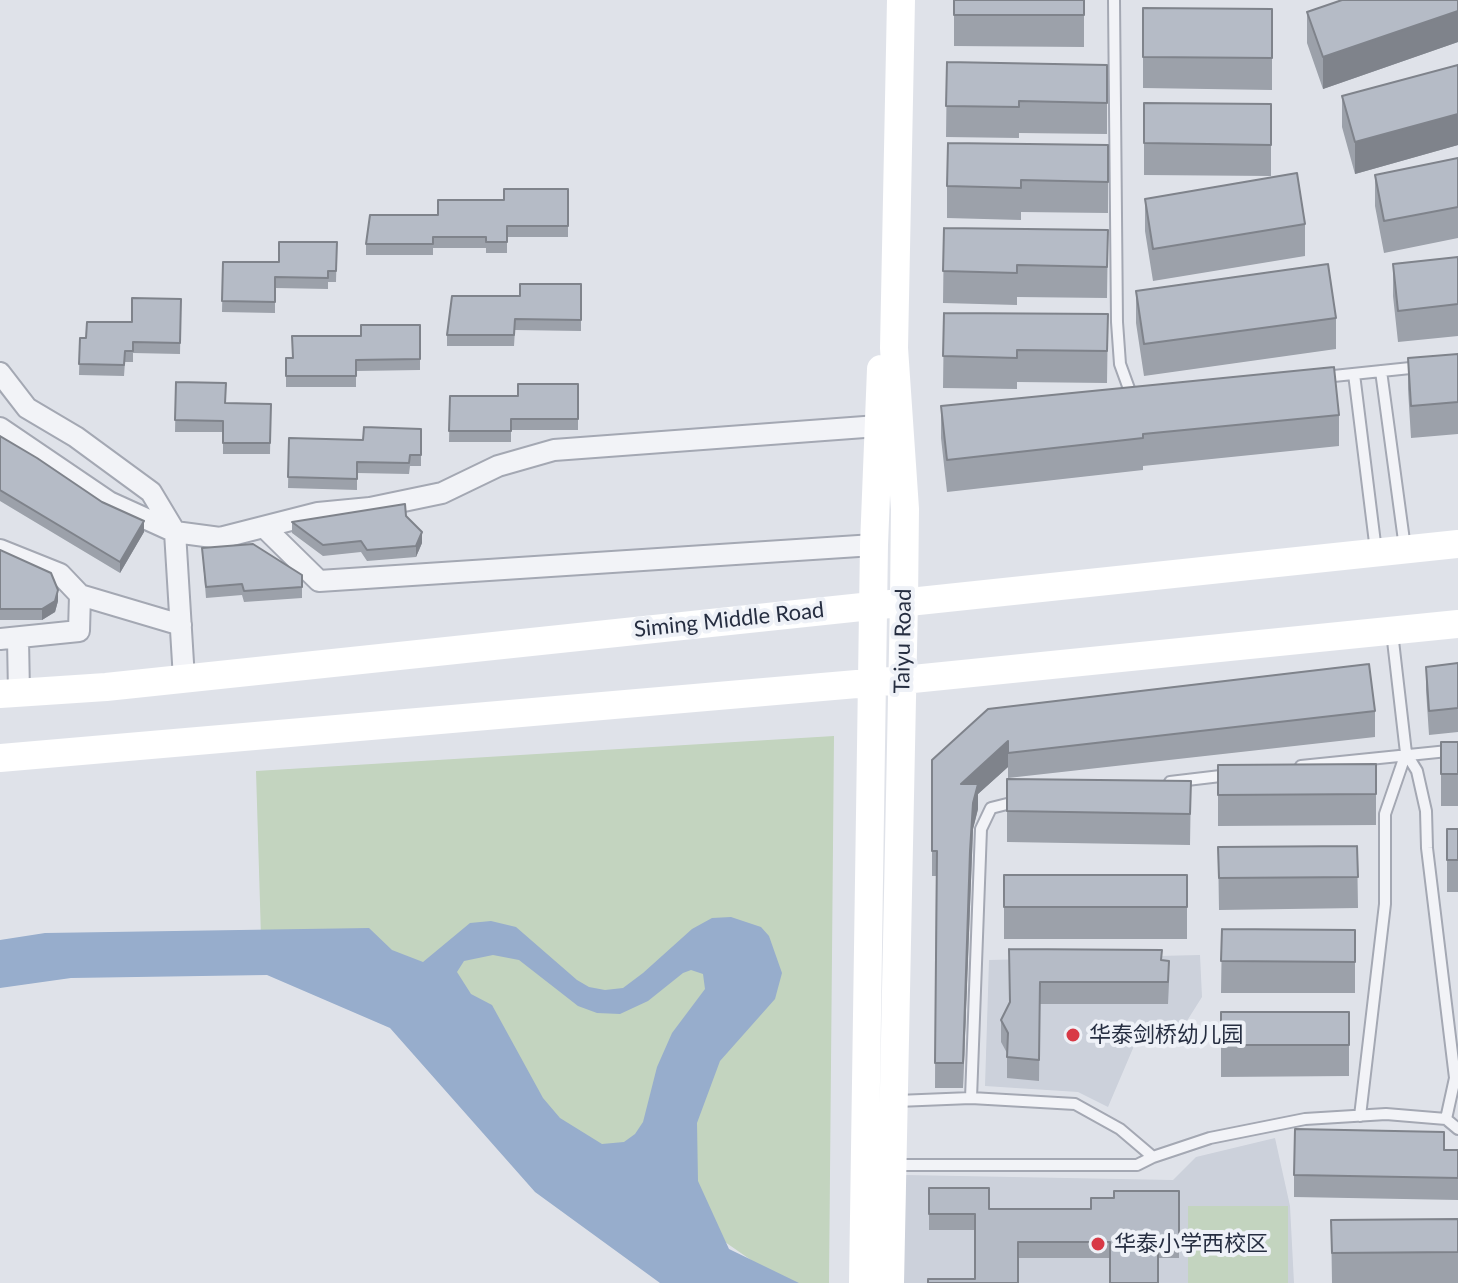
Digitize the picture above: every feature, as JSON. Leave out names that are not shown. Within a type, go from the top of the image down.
[{"type":"main road","name":"Taiyu Road","points":[[863,1283],[871,682],[883,350],[888,0]]},
{"type":"main road","name":"Taiyu Road","points":[[890,1283],[905,509],[894,348],[901,0]]},
{"type":"main road","name":"Siming Middle Road","points":[[9,694],[184,679],[1458,544]]},
{"type":"main road","points":[[0,758],[903,680],[1458,624]]},
{"type":"street","points":[[0,373],[27,408],[76,437],[151,492],[175,532],[184,679]]},
{"type":"street","points":[[0,428],[109,502],[175,532],[220,538],[318,513],[370,508],[442,493],[498,466],[554,450],[878,426]]},
{"type":"street","points":[[264,527],[319,581],[874,545]]},
{"type":"street","points":[[0,550],[60,574],[80,595],[181,625]]},
{"type":"street","points":[[9,694],[9,639],[79,631],[80,595]]},
{"type":"lane","points":[[1114,0],[1117,322],[1120,364],[1137,399],[1119,401]]},
{"type":"lane","points":[[1308,379],[1435,365]]},
{"type":"lane","points":[[1381,371],[1405,549]]},
{"type":"lane","points":[[1354,374],[1376,552]]},
{"type":"lane","points":[[1391,631],[1406,753],[1417,771],[1426,811],[1427,848],[1455,1078],[1446,1119]]},
{"type":"lane","points":[[1282,768],[1458,750]]},
{"type":"lane","points":[[1360,1116],[1385,904],[1385,814],[1406,753]]},
{"type":"lane","points":[[1157,784],[1235,774]]},
{"type":"lane","points":[[971,1098],[981,829],[991,808],[1032,799]]},
{"type":"lane","points":[[866,1102],[971,1098],[1075,1104],[1120,1129],[1153,1157]]},
{"type":"lane","points":[[864,1165],[1137,1165],[1210,1138],[1305,1119],[1360,1116],[1446,1119],[1458,1129]]},
{"type":"shaded area","name":"华泰剑桥幼儿园","points":[[1200,955],[1202,997],[1185,1024],[1134,1046],[1108,1107],[1078,1092],[985,1086],[989,960]]},
{"type":"shaded area","name":"华泰小学西校区","points":[[1275,1138],[1290,1206],[1294,1283],[903,1283],[906,1175],[1173,1180],[1196,1157]]},
{"type":"green space","points":[[834,736],[829,1283],[784,1283],[574,1137],[261,937],[256,771]]},
{"type":"green space","points":[[1188,1206],[1288,1206],[1288,1283],[1188,1283]]},
{"type":"water","points":[[731,917],[761,927],[769,936],[782,973],[775,999],[720,1061],[697,1123],[698,1181],[729,1249],[799,1283],[660,1283],[535,1192],[390,1028],[267,975],[71,978],[0,988],[0,940],[45,933],[369,928],[392,950],[423,962],[470,923],[491,921],[516,927],[577,980],[589,987],[605,990],[623,988],[692,929],[712,918]],"holes":[[[493,955],[519,960],[578,1006],[597,1013],[620,1014],[648,1001],[683,973],[691,970],[703,974],[705,989],[672,1033],[657,1067],[643,1122],[635,1134],[624,1142],[602,1144],[560,1118],[543,1098],[492,1005],[471,994],[457,972],[464,961]]]},
{"type":"building","points":[[954,0],[1084,0],[1084,15],[954,15]]},
{"type":"building","points":[[1342,0],[1458,0],[1458,11],[1323,57],[1307,12]]},
{"type":"building","points":[[1143,8],[1272,9],[1272,58],[1143,57]]},
{"type":"building","points":[[947,62],[1107,65],[1107,103],[1019,101],[1019,107],[946,106]]},
{"type":"building","points":[[1458,65],[1458,114],[1355,142],[1342,96]]},
{"type":"building","points":[[1144,103],[1271,104],[1271,145],[1144,143]]},
{"type":"building","points":[[948,143],[1108,145],[1108,182],[1021,180],[1021,188],[947,186]]},
{"type":"building","points":[[1458,158],[1458,207],[1384,221],[1375,175]]},
{"type":"building","points":[[1297,173],[1305,224],[1153,249],[1145,199]]},
{"type":"building","points":[[504,189],[568,189],[568,226],[507,226],[507,242],[486,242],[486,237],[433,237],[433,244],[366,244],[370,215],[438,215],[438,200],[504,200]]},
{"type":"building","points":[[944,228],[1108,230],[1107,267],[1017,265],[1017,273],[943,271]]},
{"type":"building","points":[[279,242],[337,242],[336,271],[328,271],[328,278],[275,277],[275,302],[222,301],[223,262],[279,262]]},
{"type":"building","points":[[1458,257],[1458,304],[1398,311],[1393,264]]},
{"type":"building","points":[[1328,264],[1336,318],[1144,344],[1136,291]]},
{"type":"building","points":[[520,284],[581,284],[581,320],[515,319],[514,335],[447,335],[452,296],[520,296]]},
{"type":"building","points":[[132,298],[181,299],[180,343],[133,342],[133,351],[125,351],[124,365],[79,364],[80,338],[86,338],[87,322],[132,322]]},
{"type":"building","points":[[944,313],[1108,314],[1107,351],[1017,350],[1017,358],[943,356]]},
{"type":"building","points":[[361,325],[420,325],[420,359],[356,360],[356,376],[286,376],[286,358],[293,358],[292,336],[361,336]]},
{"type":"building","points":[[1458,354],[1458,402],[1411,406],[1408,358]]},
{"type":"building","points":[[1334,367],[1339,415],[1143,434],[1143,438],[947,460],[941,406]]},
{"type":"building","points":[[176,382],[226,383],[225,403],[271,404],[270,443],[223,443],[223,421],[175,420]]},
{"type":"building","points":[[518,384],[578,384],[578,419],[511,419],[511,431],[449,431],[450,396],[518,396]]},
{"type":"building","points":[[364,427],[421,429],[421,455],[410,455],[409,463],[357,462],[357,479],[288,477],[289,438],[363,440]]},
{"type":"building","points":[[0,436],[102,502],[144,521],[120,562],[0,490]]},
{"type":"building","points":[[405,504],[406,516],[422,532],[416,546],[367,550],[361,541],[323,545],[292,522]]},
{"type":"building","points":[[253,544],[302,575],[302,587],[244,591],[242,584],[206,587],[202,548]]},
{"type":"building","points":[[0,550],[51,573],[58,590],[55,601],[42,609],[0,609]]},
{"type":"building","points":[[1458,663],[1458,708],[1429,711],[1426,667]]},
{"type":"building","points":[[1369,664],[1375,711],[1008,753],[1008,741],[961,784],[978,784],[973,803],[970,851],[963,1063],[935,1063],[937,851],[932,851],[932,760],[988,709]]},
{"type":"building","points":[[1441,742],[1458,742],[1458,774],[1441,774]]},
{"type":"building","points":[[1376,764],[1376,794],[1218,795],[1218,765]]},
{"type":"building","points":[[1007,779],[1191,781],[1190,814],[1007,811]]},
{"type":"building","points":[[1447,829],[1458,829],[1458,860],[1447,860]]},
{"type":"building","points":[[1357,846],[1358,877],[1219,878],[1218,847]]},
{"type":"building","points":[[1004,875],[1187,875],[1187,907],[1004,907]]},
{"type":"building","points":[[1222,929],[1355,930],[1355,962],[1221,961]]},
{"type":"building","points":[[1009,949],[1162,950],[1161,960],[1169,961],[1168,982],[1040,982],[1039,1060],[1007,1057],[1008,1033],[1001,1020],[1010,1002]]},
{"type":"building","points":[[1221,1012],[1349,1012],[1349,1045],[1221,1045]]},
{"type":"building","points":[[1295,1129],[1444,1132],[1444,1150],[1458,1150],[1458,1178],[1294,1175]]},
{"type":"building","points":[[929,1188],[989,1188],[989,1209],[1091,1209],[1091,1198],[1114,1198],[1114,1191],[1179,1191],[1179,1242],[1158,1242],[1158,1283],[1110,1283],[1110,1242],[1018,1242],[1018,1283],[928,1283],[928,1279],[975,1279],[975,1214],[929,1214]]},
{"type":"building","points":[[1458,1219],[1458,1252],[1332,1253],[1331,1220]]},
{"type":"place","name":"华泰剑桥幼儿园","points":[[1073,1035]]},
{"type":"place","name":"华泰小学西校区","points":[[1098,1244]]}]
